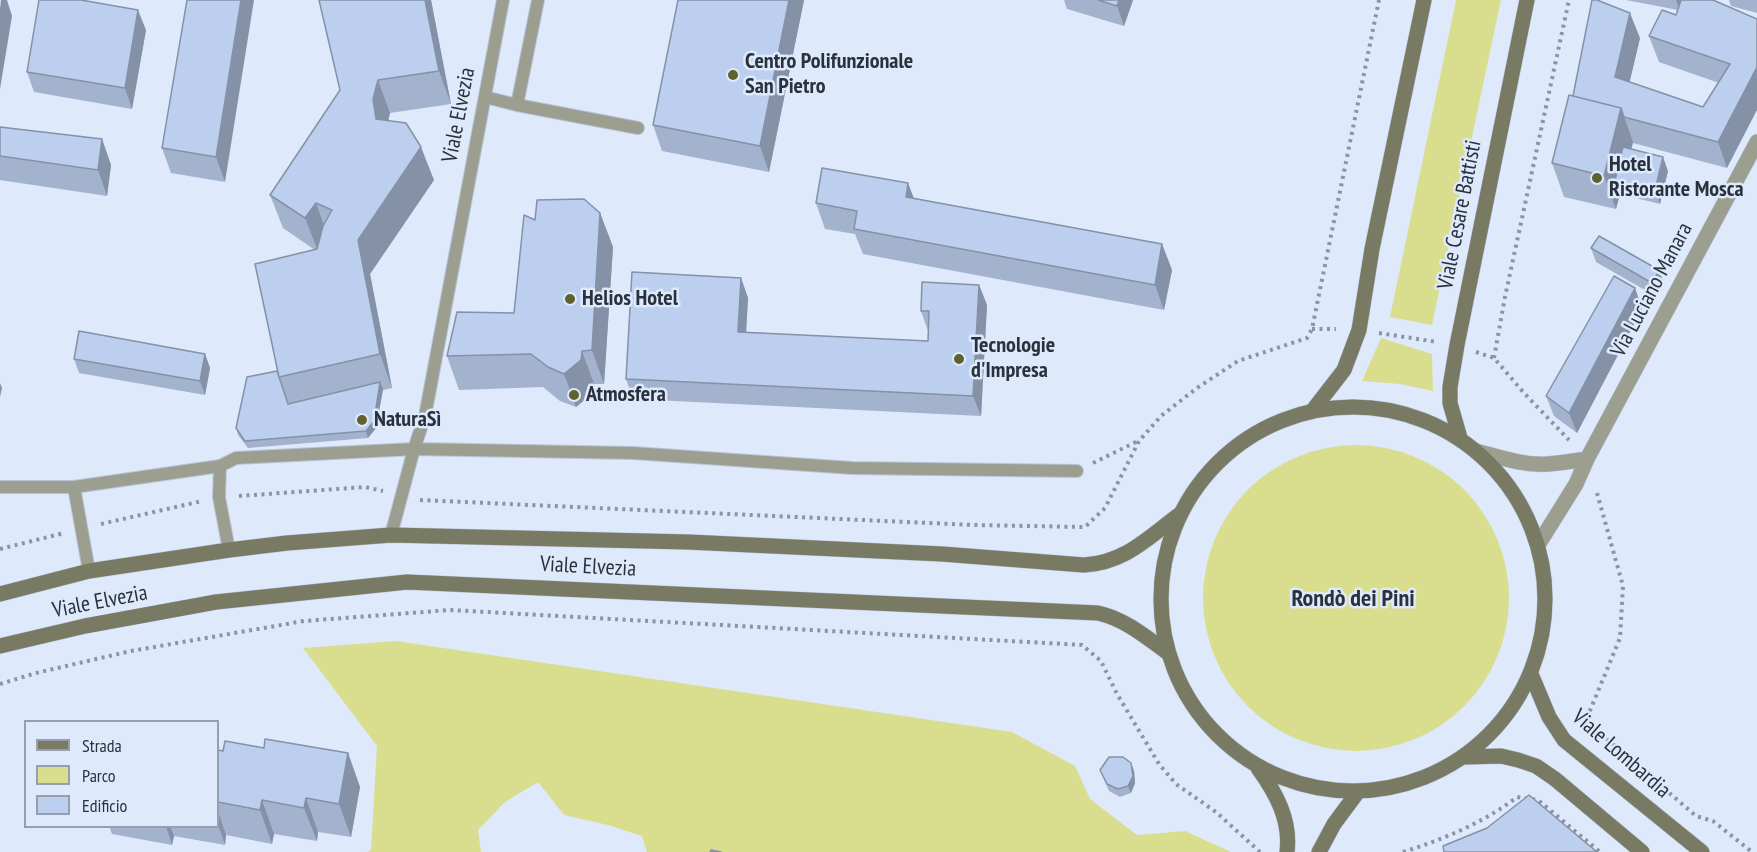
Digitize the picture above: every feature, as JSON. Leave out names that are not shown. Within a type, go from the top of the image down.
[{"type":"main road","points":[[1313,410],[1344,370],[1359,330],[1372,249],[1424,0]]},
{"type":"main road","name":"Viale Cesare Battisti","points":[[1460,438],[1450,403],[1450,387],[1527,0]]},
{"type":"main road","points":[[1364,406],[1414,416],[1460,438],[1476,451],[1515,493],[1538,545],[1545,588],[1543,632],[1531,674],[1503,720],[1465,757],[1436,774],[1404,786],[1357,793],[1306,787],[1258,768],[1227,746],[1201,719],[1181,687],[1168,653],[1161,617],[1161,582],[1168,547],[1180,514],[1207,474],[1242,442],[1276,423],[1313,410],[1364,406]]},
{"type":"main road","name":"Viale Elvezia","points":[[0,594],[89,572],[229,550],[391,535],[700,542],[942,554],[1084,565],[1110,561],[1124,555],[1180,514]]},
{"type":"main road","name":"Viale Elvezia","points":[[0,646],[85,626],[216,602],[407,582],[1098,613],[1129,625],[1168,653]]},
{"type":"main road","name":"Viale Lombardia","points":[[1531,674],[1549,717],[1564,740],[1702,852]]},
{"type":"main road","points":[[1465,757],[1501,756],[1536,766],[1556,779],[1642,852]]},
{"type":"main road","points":[[1258,768],[1279,801],[1287,832],[1287,852]]},
{"type":"main road","points":[[1319,852],[1334,824],[1357,793]]},
{"type":"street","name":"Via Luciano Manara","points":[[1538,545],[1576,484],[1587,459],[1757,142]]},
{"type":"street","points":[[1476,451],[1531,463],[1547,464],[1587,459]]},
{"type":"lane","name":"Viale Elvezia","points":[[391,535],[425,416],[503,0]]},
{"type":"lane","points":[[517,105],[538,0]]},
{"type":"lane","points":[[485,97],[638,128]]},
{"type":"lane","points":[[0,488],[74,487],[220,466],[236,458],[414,449],[633,453],[852,468],[1077,471]]},
{"type":"lane","points":[[220,466],[219,497],[229,550]]},
{"type":"lane","points":[[74,487],[89,572]]},
{"type":"path","points":[[430,502],[961,525],[1085,527],[1105,508],[1139,441],[1161,416],[1197,388],[1238,361],[1307,338],[1312,329],[1379,0]]},
{"type":"path","points":[[1494,358],[1569,0]]},
{"type":"path","points":[[1312,329],[1359,330],[1457,345],[1494,358],[1587,459],[1623,586],[1620,638],[1589,713],[1594,728],[1696,816],[1713,821],[1752,852]]},
{"type":"path","points":[[1077,471],[1139,441]]},
{"type":"path","points":[[0,549],[219,497],[365,487]]},
{"type":"path","points":[[0,684],[36,673],[131,651],[304,621],[450,610],[1082,645],[1101,661],[1117,694],[1159,764],[1176,784],[1216,812],[1260,852]]},
{"type":"path","points":[[1403,852],[1471,826],[1517,797],[1538,800],[1600,852]]},
{"type":"green space","points":[[1456,0],[1501,0],[1432,325],[1390,317]]},
{"type":"green space","points":[[1381,338],[1432,354],[1433,391],[1400,384],[1362,381]]},
{"type":"green space","points":[[1356,445],[1386,448],[1414,457],[1441,471],[1464,490],[1483,513],[1497,540],[1506,568],[1509,598],[1506,628],[1497,656],[1483,683],[1464,706],[1441,725],[1414,739],[1386,748],[1356,751],[1326,748],[1298,739],[1271,725],[1248,706],[1229,683],[1215,656],[1206,628],[1203,598],[1206,568],[1215,540],[1229,513],[1248,490],[1271,471],[1298,457],[1326,448]]},
{"type":"green space","points":[[396,641],[1012,732],[1075,766],[1090,799],[1137,835],[1185,831],[1231,852],[647,852],[642,836],[564,815],[538,782],[505,802],[478,830],[481,852],[367,852],[371,850],[377,746],[303,648]]},
{"type":"building","points":[[39,0],[81,0],[138,10],[125,88],[27,72]]},
{"type":"building","points":[[187,0],[241,0],[216,157],[162,148]]},
{"type":"building","points":[[319,0],[425,0],[439,71],[378,80],[373,99],[376,119],[406,123],[421,147],[358,240],[380,354],[279,377],[255,264],[317,249],[323,226],[332,210],[316,203],[305,218],[270,195],[340,90]]},
{"type":"building","name":"Centro Polifunzionale San Pietro","points":[[678,0],[789,0],[760,146],[653,125]]},
{"type":"building","points":[[1098,0],[1119,0],[1117,6]]},
{"type":"building","points":[[1592,0],[1630,13],[1615,77],[1703,107],[1730,64],[1649,36],[1662,10],[1676,15],[1681,0],[1713,0],[1757,19],[1757,67],[1718,142],[1624,117],[1621,108],[1573,96]]},
{"type":"building","points":[[1569,95],[1621,108],[1604,176],[1552,163]]},
{"type":"building","points":[[0,127],[102,139],[98,170],[0,156]]},
{"type":"building","points":[[1623,147],[1663,157],[1655,190],[1615,180]]},
{"type":"building","points":[[822,168],[908,183],[906,197],[1162,244],[1155,285],[854,229],[857,211],[816,203]]},
{"type":"building","points":[[584,199],[600,213],[592,350],[582,351],[581,360],[564,374],[548,367],[531,354],[447,356],[457,312],[514,313],[524,215],[535,220],[537,200]]},
{"type":"building","points":[[1599,236],[1659,270],[1652,283],[1591,248]]},
{"type":"building","points":[[632,272],[741,278],[738,332],[928,341],[929,311],[921,311],[922,282],[979,285],[973,396],[626,379]]},
{"type":"building","points":[[1614,276],[1635,288],[1569,413],[1546,396]]},
{"type":"building","points":[[79,331],[205,354],[200,381],[74,359]]},
{"type":"building","points":[[277,371],[288,404],[380,382],[374,421],[366,431],[245,441],[236,428],[247,377]]},
{"type":"building","points":[[265,739],[348,753],[339,804],[306,798],[304,808],[262,800],[260,810],[219,802],[219,750],[223,751],[225,741],[264,748]]},
{"type":"building","points":[[1109,757],[1123,757],[1131,763],[1133,776],[1128,786],[1118,789],[1107,784],[1100,770]]},
{"type":"building","points":[[1529,795],[1597,852],[1444,852],[1443,846],[1487,828]]},
{"type":"place","name":"Centro Polifunzionale San Pietro","points":[[733,75]]},
{"type":"place","name":"Hotel Ristorante Mosca","points":[[1597,178]]},
{"type":"place","name":"Helios Hotel","points":[[570,299]]},
{"type":"place","name":"Tecnologie d'Impresa","points":[[959,359]]},
{"type":"place","name":"Atmosfera","points":[[574,395]]},
{"type":"place","name":"NaturaSì","points":[[362,420]]},
{"type":"district","name":"Rondò dei Pini","points":[[1353,599]]}]
